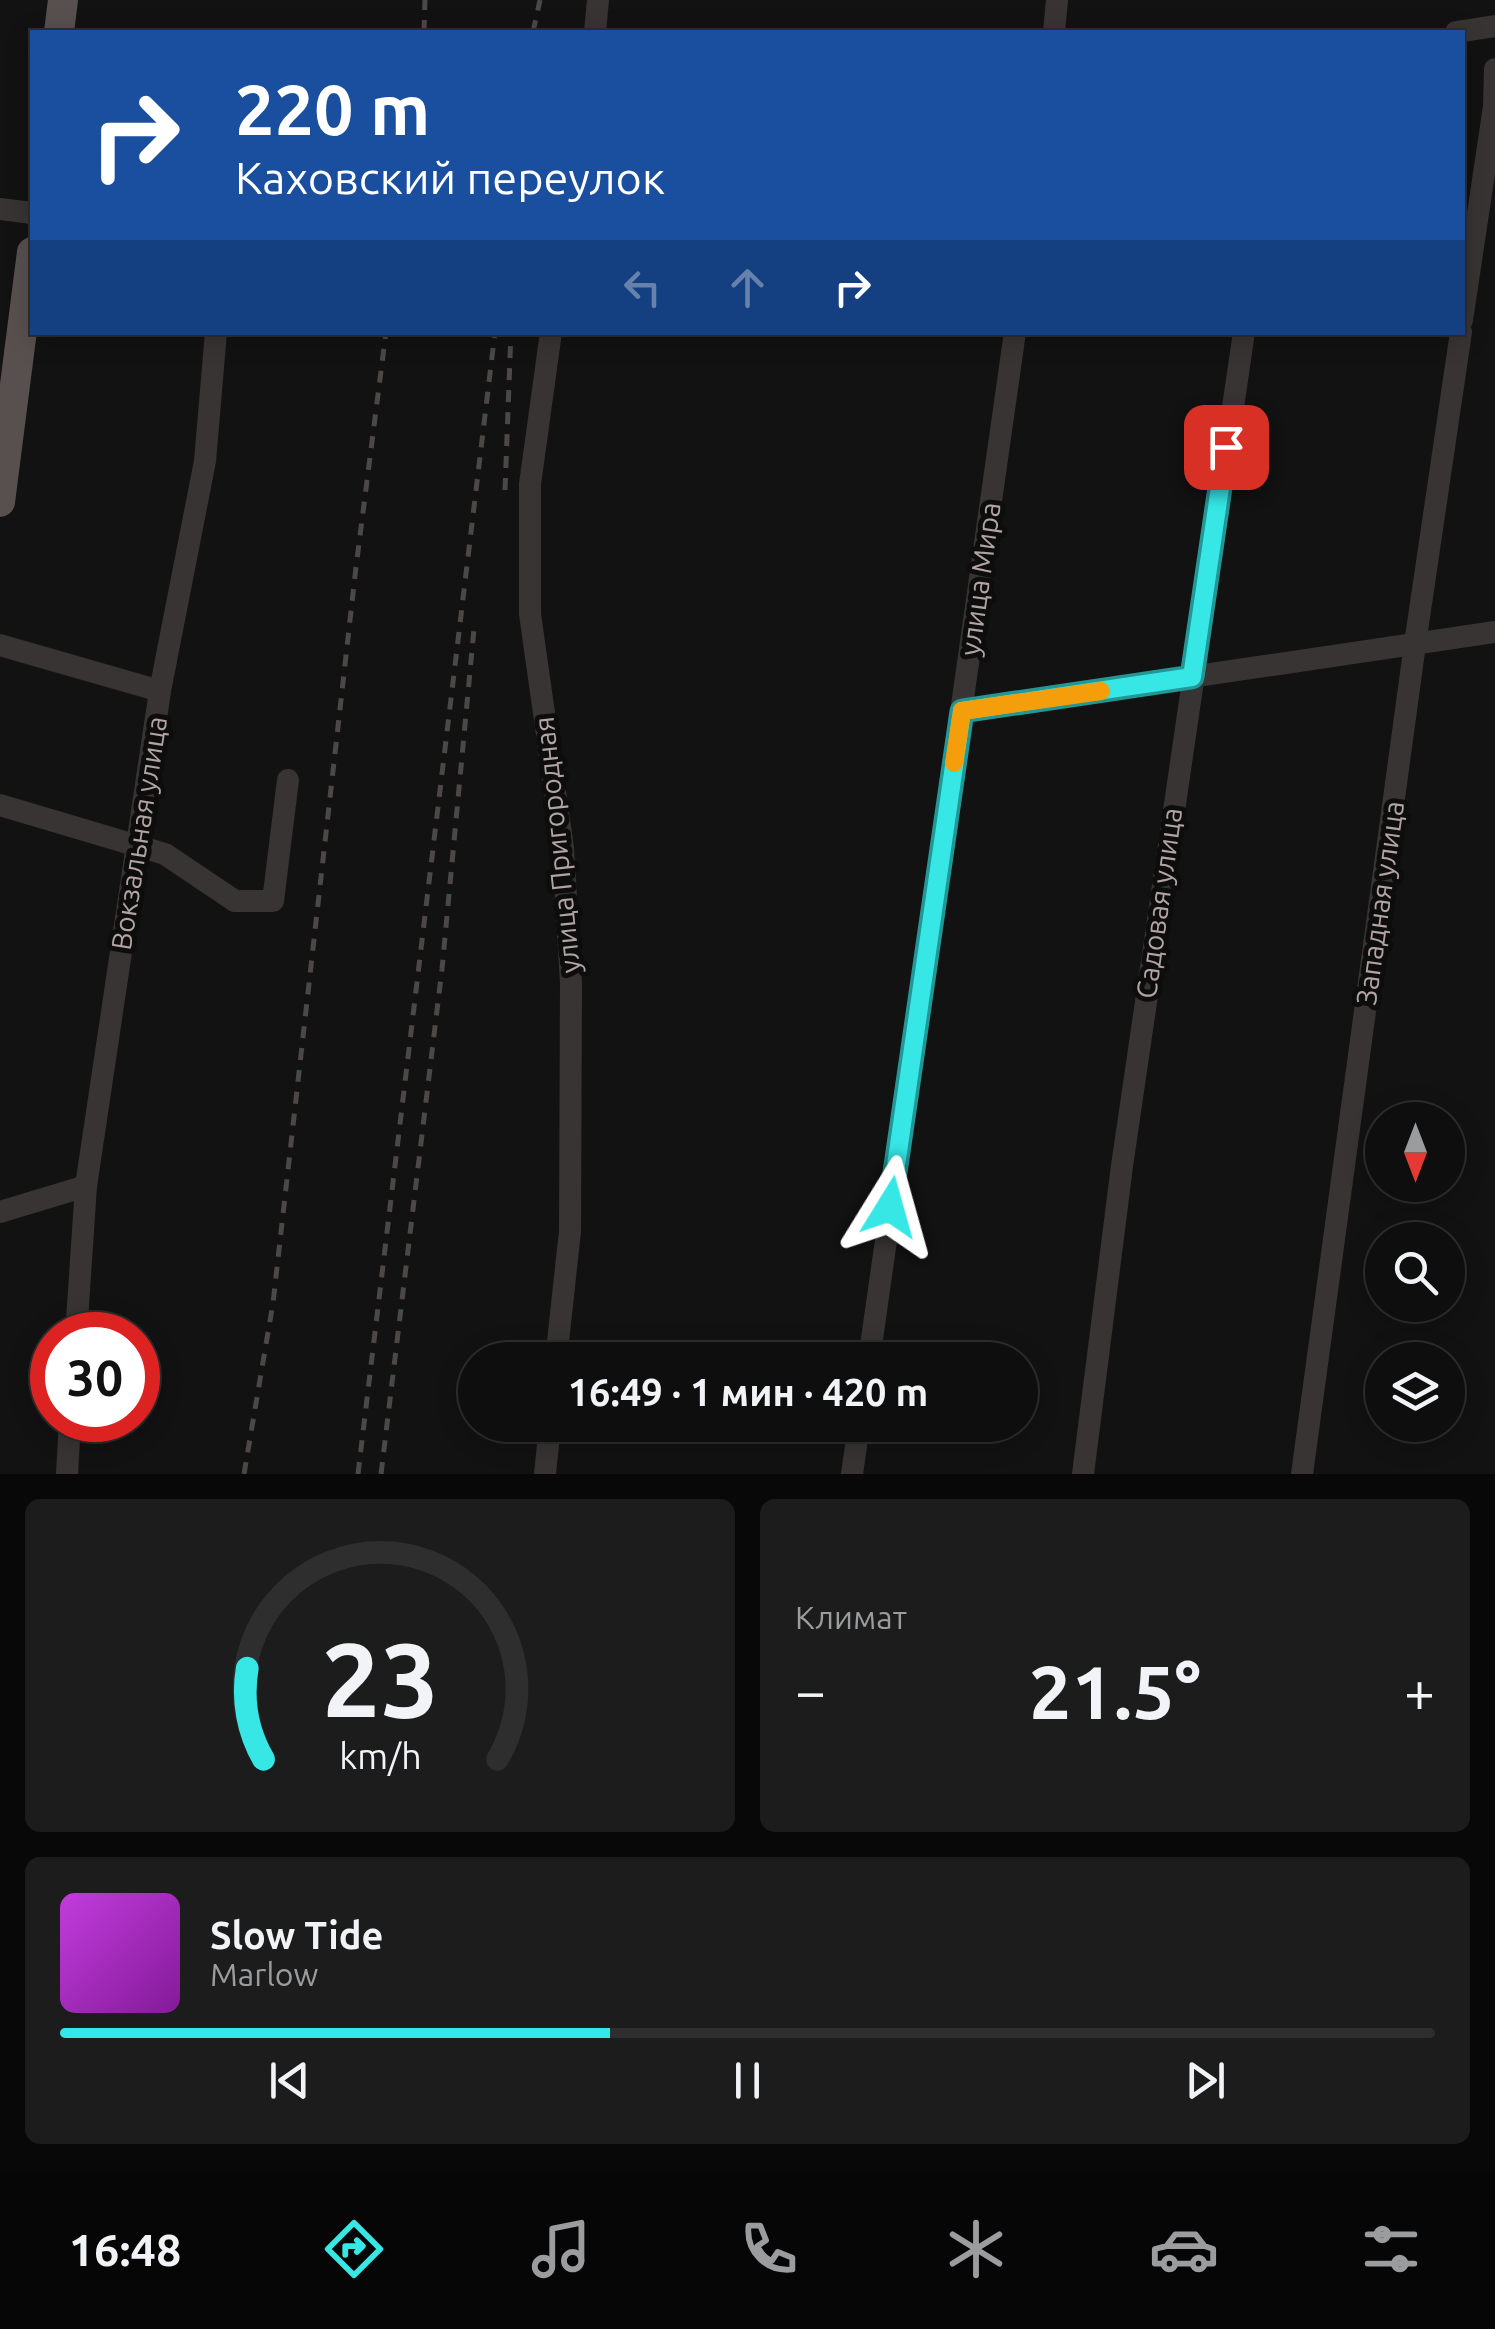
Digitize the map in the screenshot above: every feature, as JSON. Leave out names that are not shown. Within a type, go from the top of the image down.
[{"type":"main road","points":[[59,30],[63,0]]},
{"type":"main road","points":[[0,502],[30,268]]},
{"type":"street","points":[[595,30],[598,0]]},
{"type":"street","points":[[1054,30],[1056,0]]},
{"type":"street","points":[[1465,31],[1495,26]]},
{"type":"street","points":[[1465,300],[1494,106],[1495,69]]},
{"type":"street","points":[[0,209],[30,213]]},
{"type":"street","name":"Вокзальная улица","points":[[78,1312],[86,1186],[160,691],[206,461],[216,335]]},
{"type":"street","name":"улица Пригородная","points":[[551,335],[530,484],[530,614],[563,848],[571,983],[570,1231],[558,1342]]},
{"type":"street","name":"улица Мира","points":[[871,1342],[1015,335]]},
{"type":"street","name":"Садовая улица","points":[[1083,1474],[1122,1166],[1244,335]]},
{"type":"street","name":"Западная улица","points":[[1302,1474],[1461,335]]},
{"type":"street","points":[[962,711],[1495,632]]},
{"type":"street","points":[[0,645],[160,691]]},
{"type":"street","points":[[0,806],[164,854],[235,901],[272,901],[288,780]]},
{"type":"street","points":[[0,1212],[86,1186]]},
{"type":"street","points":[[67,1474],[69,1442]]},
{"type":"street","points":[[545,1474],[548,1442]]},
{"type":"street","points":[[852,1474],[857,1442]]},
{"type":"railway","points":[[424,30],[425,0]]},
{"type":"railway","points":[[533,30],[540,0]]},
{"type":"railway","points":[[244,1474],[273,1303],[386,335]]},
{"type":"railway","points":[[358,1474],[495,335]]},
{"type":"railway","points":[[505,490],[511,335]]},
{"type":"railway","points":[[381,1474],[442,969],[474,629]]},
{"type":"slow traffic","points":[[954,763],[962,711],[1101,691]]},
{"type":"route","points":[[890,1207],[962,711],[1192,677],[1226,447]]}]
